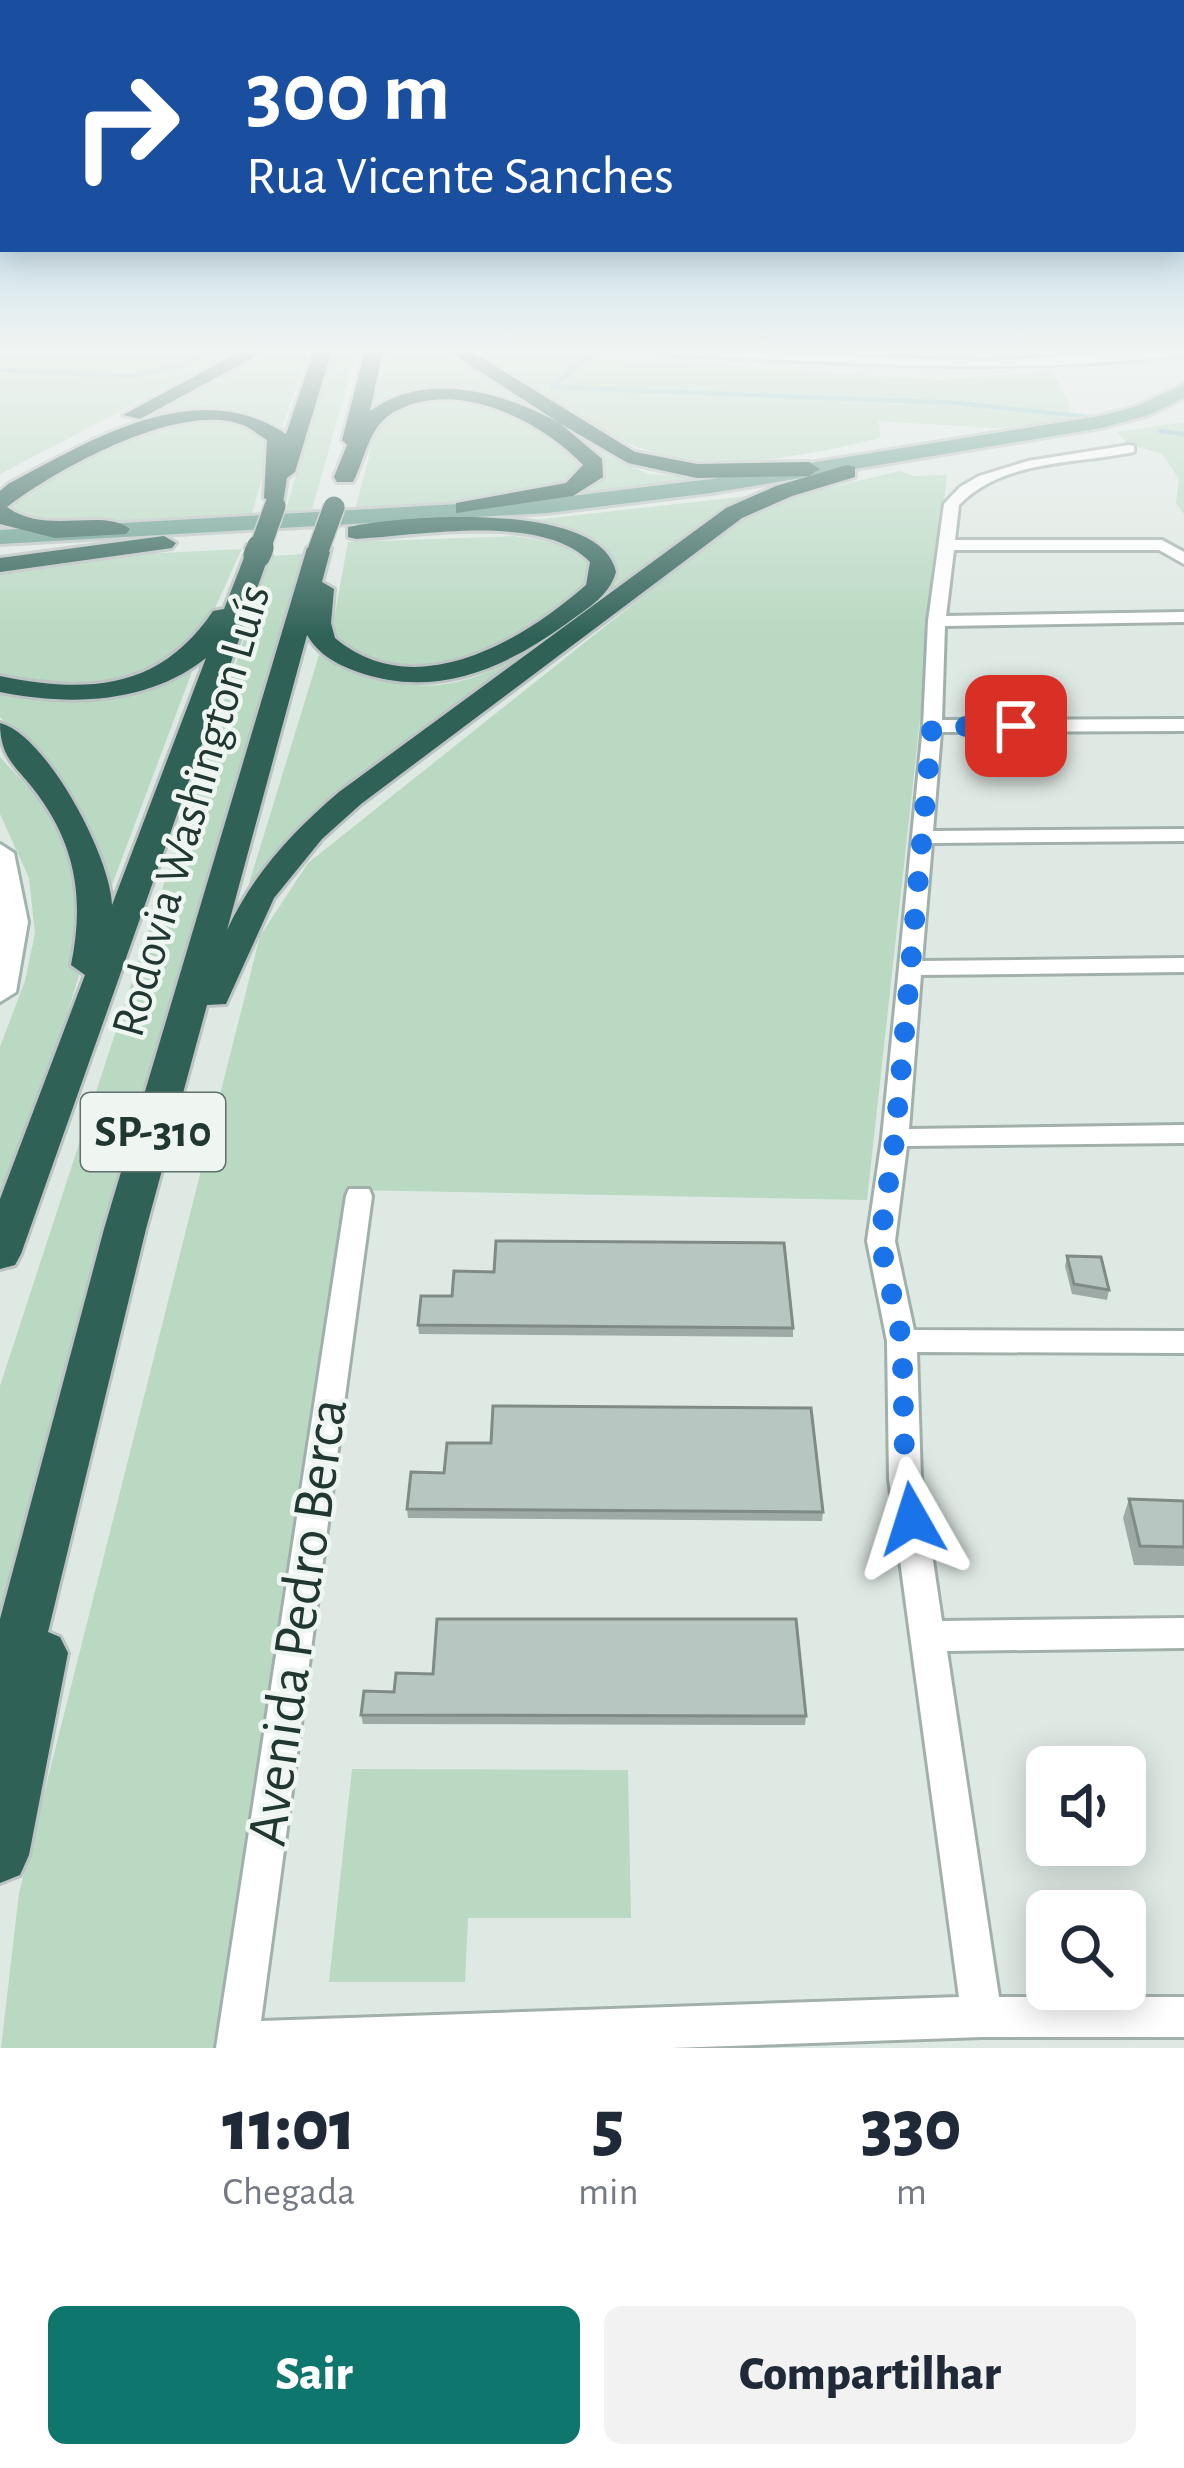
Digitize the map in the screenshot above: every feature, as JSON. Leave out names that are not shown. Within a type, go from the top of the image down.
[{"type":"highway","points":[[0,485],[75,446]]},
{"type":"highway","points":[[0,502],[101,446]]},
{"type":"highway","points":[[275,502],[278,446]]},
{"type":"highway","name":"Rodovia Washington Luís","points":[[0,1254],[293,446]]},
{"type":"highway","name":"Rodovia Washington Luís","points":[[0,1720],[125,1229],[352,446]]},
{"type":"highway","points":[[345,477],[361,446]]},
{"type":"highway","points":[[364,525],[548,497],[586,483],[595,472],[594,464],[568,446]]},
{"type":"highway","points":[[610,446],[628,457],[660,466],[735,474],[842,469]]},
{"type":"highway","points":[[125,1229],[244,923],[283,862],[311,832],[350,798],[734,513],[842,469]]},
{"type":"highway","points":[[0,512],[9,521],[38,527],[161,536]]},
{"type":"highway","points":[[319,551],[320,634],[331,648],[353,661],[400,674],[460,671],[503,656],[590,593],[604,577],[594,550],[576,540],[537,531],[364,525]]},
{"type":"highway","points":[[0,565],[161,536]]},
{"type":"highway","points":[[0,684],[73,692],[156,676],[200,649],[252,567]]},
{"type":"highway","points":[[0,732],[38,772],[70,818],[88,856],[98,910],[94,945],[34,1153]]},
{"type":"highway","points":[[0,1855],[44,1643],[38,1578]]},
{"type":"main road","points":[[842,469],[971,446]]},
{"type":"main road","points":[[0,551],[161,536],[568,511],[993,446]]},
{"type":"main road","points":[[0,538],[161,536]]},
{"type":"street","points":[[982,2017],[905,1480],[902,1341],[880,1241],[895,1138],[937,621],[952,504],[973,483],[1030,466],[1129,449]]},
{"type":"street","points":[[948,545],[1162,545],[1184,559]]},
{"type":"street","points":[[937,621],[1184,617]]},
{"type":"street","points":[[932,727],[1184,725]]},
{"type":"street","points":[[922,837],[1184,835]]},
{"type":"street","points":[[0,853],[11,882],[13,925],[0,992]]},
{"type":"street","points":[[910,968],[1184,964]]},
{"type":"street","points":[[895,1138],[1184,1134]]},
{"type":"street","name":"Avenida Pedro Berca","points":[[237,2045],[359,1196]]},
{"type":"street","points":[[902,1341],[1184,1342]]},
{"type":"street","points":[[931,1636],[1184,1633]]},
{"type":"street","points":[[237,2045],[982,2017],[1184,2017]]},
{"type":"green space","points":[[0,446],[55,446],[0,474]]},
{"type":"green space","points":[[85,446],[92,446],[0,494],[0,489]]},
{"type":"green space","points":[[109,446],[270,448],[250,521],[146,525],[25,521],[9,508],[14,496]]},
{"type":"green space","points":[[305,446],[330,446],[312,509],[285,512]]},
{"type":"green space","points":[[372,446],[565,446],[582,457],[585,469],[577,483],[512,496],[354,514]]},
{"type":"green space","points":[[583,446],[593,446],[649,474],[718,479],[559,500],[593,485],[603,471],[602,459]]},
{"type":"green space","points":[[635,446],[846,446],[752,461],[719,462]]},
{"type":"green space","points":[[1133,446],[1184,446],[1184,514],[1176,503],[1179,479],[1162,454]]},
{"type":"green space","points":[[900,471],[914,476],[947,475],[867,1200],[350,1190],[218,2048],[1,2048],[19,1893],[260,936],[308,863],[741,518],[799,495]]},
{"type":"green space","points":[[748,496],[333,804],[247,890],[319,655],[365,675],[406,684],[442,684],[475,677],[540,641],[610,587],[619,572],[611,558],[589,540],[516,522]]},
{"type":"green space","points":[[514,536],[559,543],[589,564],[590,586],[485,662],[388,670],[339,646],[333,624],[348,542]]},
{"type":"green space","points":[[242,549],[204,629],[170,663],[124,682],[71,688],[0,675],[0,569],[79,557]]},
{"type":"green space","points":[[305,554],[0,1608],[0,1386],[271,556]]},
{"type":"green space","points":[[193,669],[112,885],[70,790],[0,717],[0,689],[146,684]]},
{"type":"green space","points":[[0,757],[56,817],[76,860],[87,949],[44,1090],[0,1206],[0,1047],[25,981],[35,933],[29,878],[0,814]]},
{"type":"green space","points":[[352,1769],[628,1770],[631,1918],[468,1918],[465,1982],[329,1982]]},
{"type":"building","points":[[496,1241],[784,1243],[793,1328],[418,1325],[421,1296],[452,1296],[454,1271],[494,1272]]},
{"type":"building","points":[[1067,1256],[1101,1257],[1109,1290],[1074,1284]]},
{"type":"building","points":[[493,1406],[811,1408],[823,1512],[407,1509],[411,1472],[444,1473],[447,1443],[491,1443]]},
{"type":"building","points":[[1129,1499],[1184,1501],[1184,1547],[1140,1546]]},
{"type":"building","points":[[437,1619],[796,1619],[806,1716],[361,1715],[364,1691],[394,1692],[396,1673],[433,1674]]},
{"type":"route","points":[[912,1519],[905,1480],[902,1341],[880,1241],[895,1138],[932,727],[1016,726]]}]
